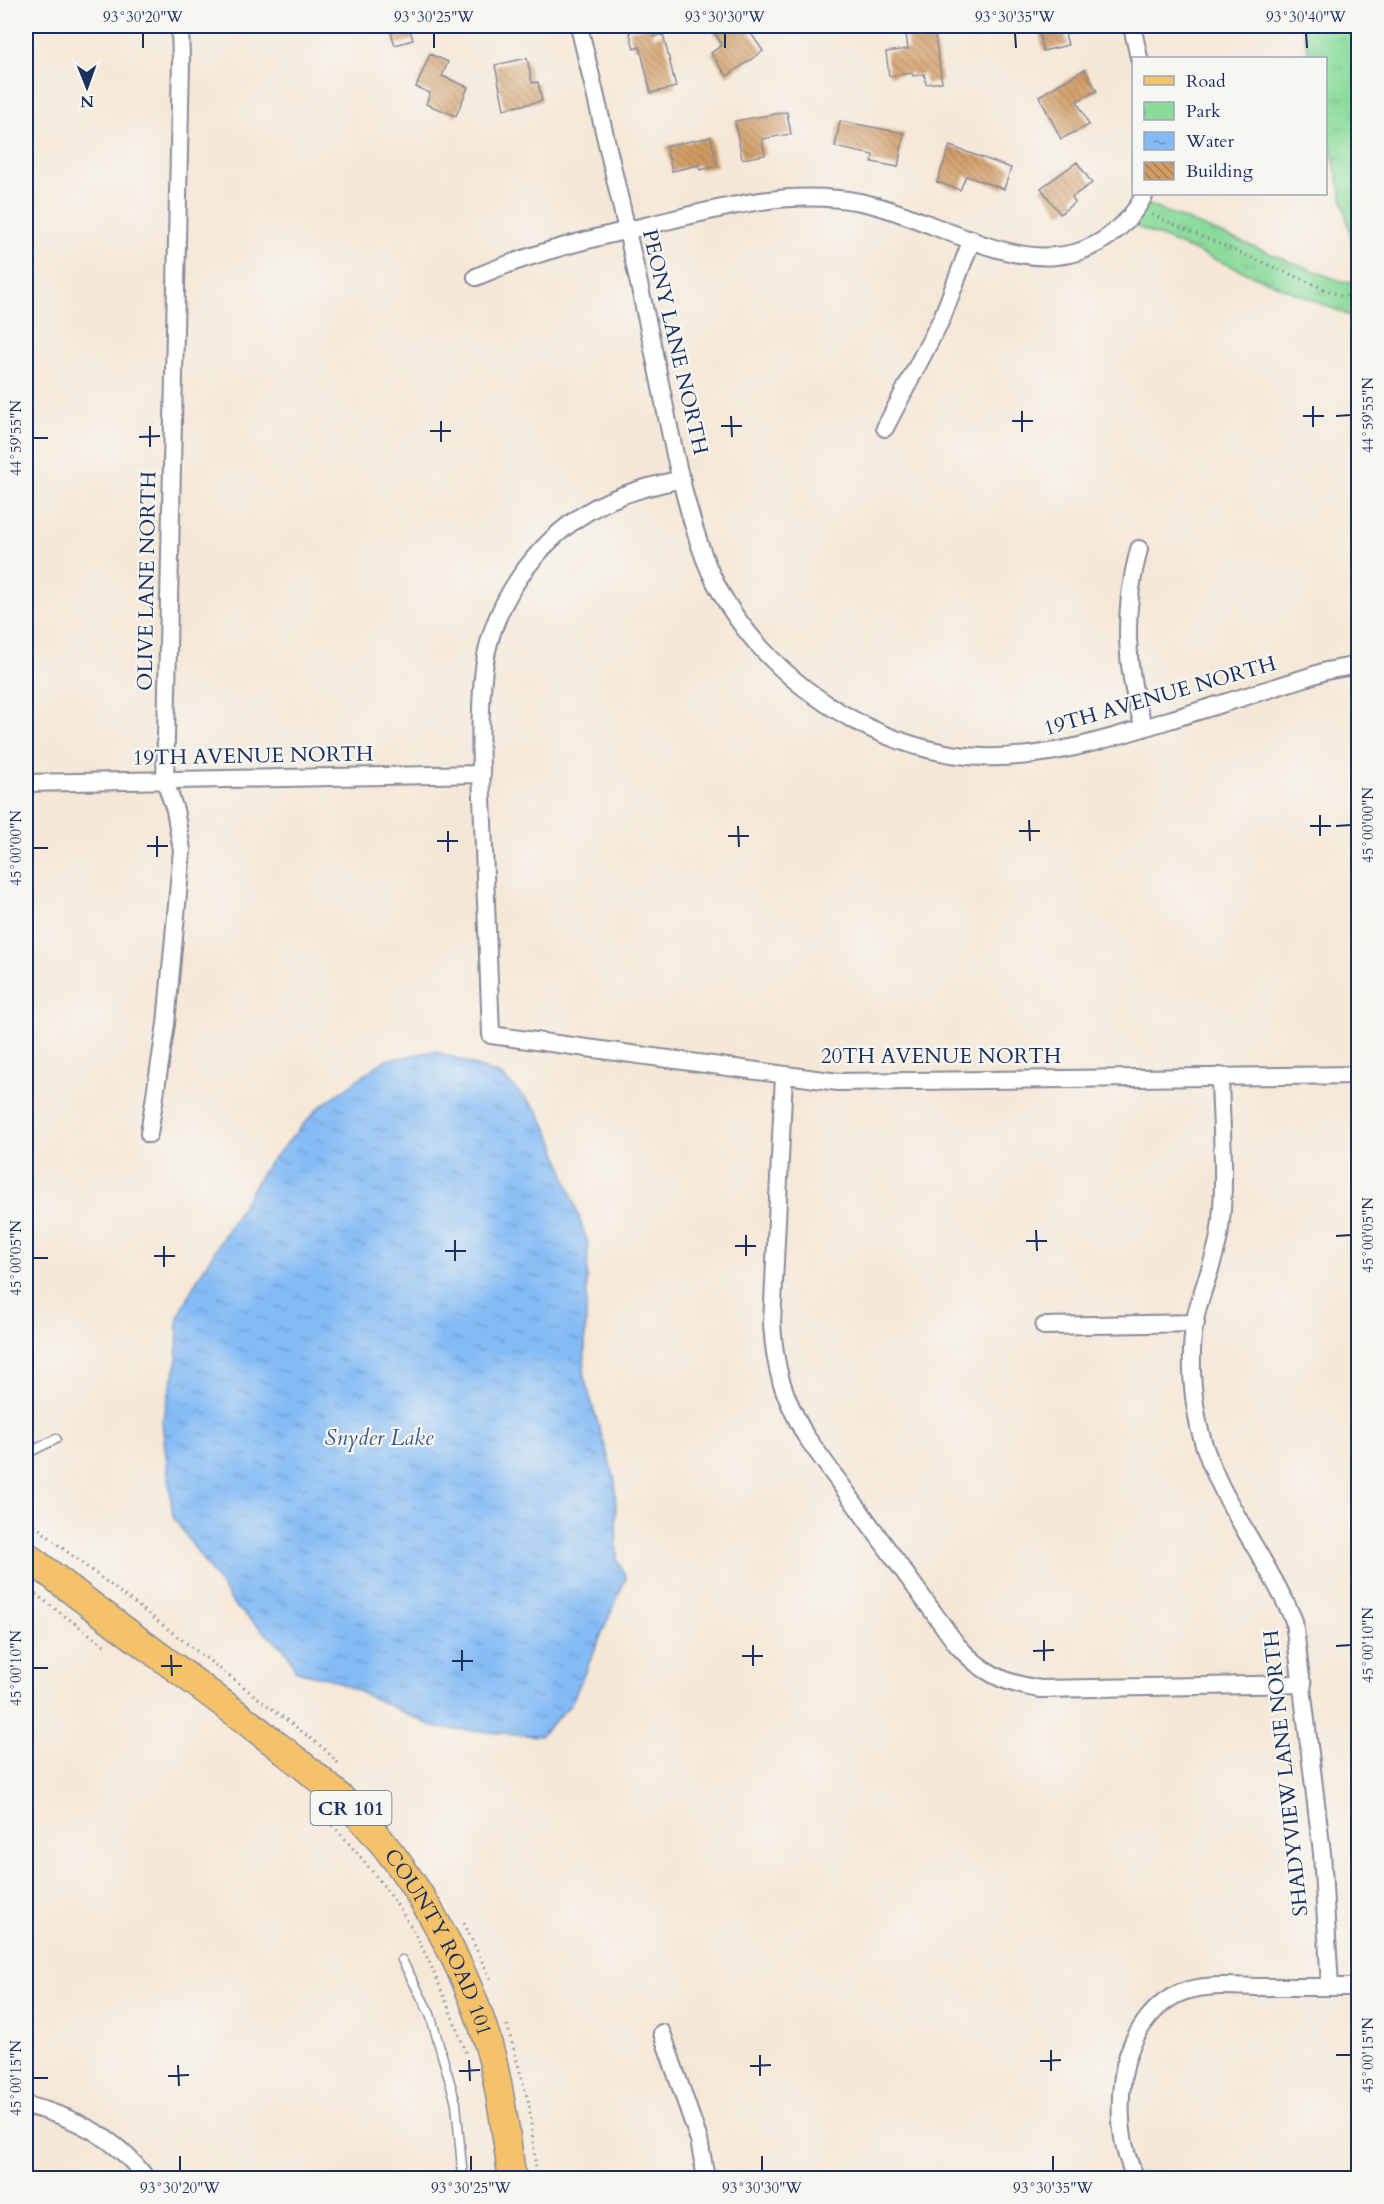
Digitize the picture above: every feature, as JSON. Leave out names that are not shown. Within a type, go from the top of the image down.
[{"type":"main road","name":"COUNTY ROAD 101","points":[[26,1556],[304,1767],[352,1809],[390,1853],[423,1900],[447,1945],[477,2012],[500,2094],[512,2178]]},
{"type":"street","name":"OLIVE LANE NORTH","points":[[149,1134],[166,1024],[182,850],[175,810],[165,781],[180,26]]},
{"type":"street","name":"PEONY LANE NORTH","points":[[491,1035],[482,774],[484,667],[493,629],[530,562],[557,534],[589,511],[624,495],[682,479],[579,26]]},
{"type":"street","points":[[1132,26],[1139,57]]},
{"type":"street","points":[[476,277],[512,261],[627,230],[746,202],[784,197],[823,197],[861,202],[1006,250],[1032,256],[1057,256],[1083,250],[1106,240],[1137,209],[1144,195]]},
{"type":"street","points":[[885,428],[942,318],[972,239]]},
{"type":"street","name":"19TH AVENUE NORTH","points":[[682,479],[705,559],[726,601],[754,640],[786,675],[824,704],[866,727],[911,744],[980,758],[1052,753],[1144,728],[1326,671],[1359,665]]},
{"type":"street","points":[[1139,549],[1130,584],[1126,624],[1128,666],[1144,728]]},
{"type":"street","name":"19TH AVENUE NORTH","points":[[26,783],[482,774]]},
{"type":"street","name":"20TH AVENUE NORTH","points":[[491,1035],[838,1082],[1359,1075]]},
{"type":"street","points":[[784,1075],[772,1324],[775,1364],[786,1400],[804,1435],[957,1645],[973,1663],[993,1676],[1015,1686],[1041,1689],[1303,1684]]},
{"type":"street","name":"SHADYVIEW LANE NORTH","points":[[1220,1076],[1222,1204],[1218,1239],[1196,1323],[1192,1365],[1196,1413],[1209,1457],[1229,1500],[1284,1597],[1294,1621],[1322,1853],[1329,1987]]},
{"type":"street","points":[[1044,1326],[1196,1323]]},
{"type":"street","points":[[1136,2178],[1124,2145],[1120,2116],[1122,2083],[1126,2056],[1135,2035],[1150,2015],[1187,1990],[1215,1986],[1359,1987]]},
{"type":"street","points":[[662,2033],[699,2140],[706,2178]]},
{"type":"street","points":[[26,2105],[59,2114],[90,2127],[117,2146],[146,2178]]},
{"type":"lane","points":[[26,1454],[56,1439]]},
{"type":"lane","points":[[402,1960],[430,2014],[456,2103],[464,2178]]},
{"type":"path","points":[[1137,209],[1341,296],[1359,295]]},
{"type":"path","points":[[26,1587],[112,1650]]},
{"type":"path","points":[[324,1815],[371,1870],[403,1914],[448,2007],[469,2063]]},
{"type":"green space","points":[[1302,26],[1358,26],[1358,268],[1327,130],[1327,57],[1310,57]]},
{"type":"green space","points":[[1141,202],[1345,283],[1358,280],[1358,314],[1348,315],[1125,222]]},
{"type":"water","name":"Snyder Lake","points":[[436,1051],[502,1076],[538,1111],[554,1143],[588,1244],[584,1377],[615,1480],[617,1559],[626,1578],[571,1704],[540,1736],[437,1728],[332,1679],[296,1671],[287,1652],[235,1606],[173,1517],[162,1421],[177,1363],[178,1318],[195,1283],[265,1168],[318,1108],[385,1060]]},
{"type":"building","points":[[389,26],[409,26],[413,40],[395,45]]},
{"type":"building","points":[[651,26],[654,37],[663,34],[676,87],[651,93],[640,47],[634,49],[629,30]]},
{"type":"building","points":[[720,26],[746,26],[763,51],[727,76],[711,53],[722,45],[713,30]]},
{"type":"building","points":[[809,26],[830,26],[815,34]]},
{"type":"building","points":[[961,26],[982,26],[977,34]]},
{"type":"building","points":[[1038,26],[1082,26],[1083,30],[1065,34],[1068,45],[1043,51]]},
{"type":"building","points":[[934,30],[942,82],[926,84],[924,74],[889,76],[886,52],[908,49],[906,34]]},
{"type":"building","points":[[430,54],[448,62],[442,76],[468,87],[456,116],[426,104],[430,93],[416,87]]},
{"type":"building","points":[[527,58],[532,83],[538,82],[542,101],[504,109],[495,65]]},
{"type":"building","points":[[1085,69],[1097,91],[1077,101],[1089,125],[1061,139],[1039,96]]},
{"type":"building","points":[[787,112],[791,134],[762,139],[765,155],[742,159],[735,121]]},
{"type":"building","points":[[840,121],[904,133],[898,167],[872,162],[873,155],[835,147]]},
{"type":"building","points":[[711,137],[717,166],[700,170],[699,165],[672,171],[666,146]]},
{"type":"building","points":[[950,146],[1011,168],[1004,189],[966,176],[960,190],[937,182]]},
{"type":"building","points":[[1077,162],[1092,183],[1072,197],[1075,202],[1060,214],[1041,188]]}]
